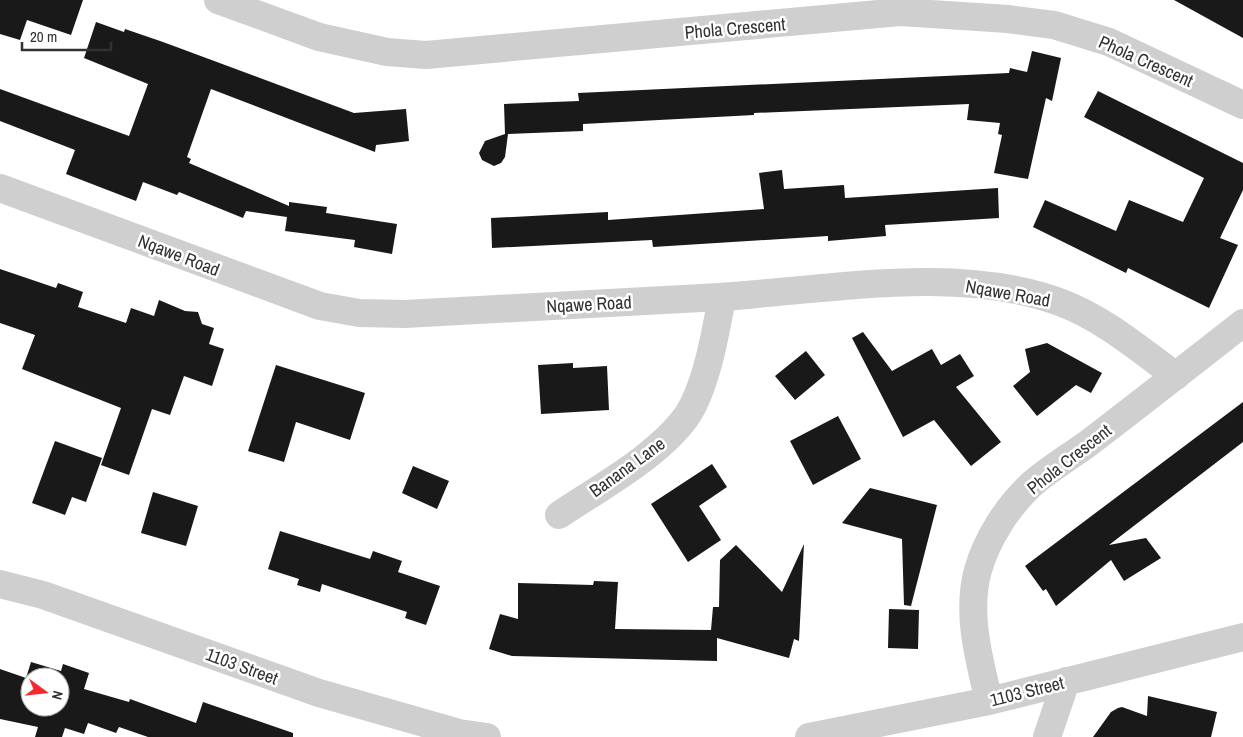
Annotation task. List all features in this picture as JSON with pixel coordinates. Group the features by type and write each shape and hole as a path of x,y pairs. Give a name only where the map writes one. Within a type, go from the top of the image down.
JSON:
{"street":[{"name":"Phola Crescent","path":"218,0 319,37 387,52 426,55 900,6 1054,25 1109,42 1243,105"},
{"name":"Nqawe Road","path":"0,188 269,289 320,306 359,313 405,314 722,297 910,282 985,285 1019,291 1061,302 1095,318 1176,376"},
{"name":"Banana Lane","path":"559,515 661,446 687,416 701,383 713,346 722,297"},
{"name":"Phola Crescent","path":"989,701 977,649 974,613 978,572 987,542 1008,512 1032,484 1243,323"},
{"name":"1103 Street","path":"0,584 43,596 318,693 460,733 487,737"},
{"name":"1103 Street","path":"808,737 989,701 1243,637"},
{"path":"1047,737 1066,682"}],"building":[{"path":"0,0 83,0 71,35 27,20 20,40 0,34"},
{"path":"1174,0 1243,0 1243,38"},
{"path":"96,22 124,32 125,29 163,42 354,113 406,109 409,141 376,145 375,152 211,89 187,157 191,159 189,163 289,206 289,202 327,207 326,213 397,224 392,254 354,247 355,240 285,231 287,217 246,211 243,218 179,192 177,195 143,182 136,201 66,174 75,150 0,121 0,89 129,136 148,84 84,58"},
{"path":"1032,51 1061,58 1052,101 1046,98 1028,179 994,173 1002,135 998,134 1000,123 967,120 969,104 754,113 754,115 583,124 583,131 508,134 505,157 501,163 494,166 482,160 479,153 485,141 505,134 504,104 579,101 578,93 1009,73 1010,68 1027,72"},
{"path":"1098,91 1243,163 1243,190 1220,238 1238,245 1209,308 1128,268 1126,273 1033,227 1045,200 1116,231 1129,200 1183,222 1204,178 1084,117"},
{"path":"782,170 784,189 844,185 845,198 998,188 999,218 885,225 886,236 828,241 828,236 653,247 652,240 492,248 491,218 608,212 608,220 764,209 759,173"},
{"path":"0,269 56,288 58,283 83,292 78,307 126,323 131,308 154,316 159,300 185,311 198,312 202,324 214,328 209,344 224,349 212,386 184,376 170,415 152,409 129,475 101,465 121,408 22,369 35,335 0,323"},
{"path":"863,332 892,371 932,349 941,365 960,354 974,376 956,387 1001,442 971,466 934,420 903,437 852,338"},
{"path":"1047,343 1102,373 1091,393 1076,385 1037,416 1013,386 1030,372 1025,349"},
{"path":"806,351 825,375 795,400 775,376"},
{"path":"573,363 573,368 607,366 609,410 541,414 538,365"},
{"path":"276,365 365,393 350,440 296,422 284,462 248,451"},
{"path":"1243,402 1243,442 1109,545 1146,538 1161,558 1124,581 1111,560 1056,606 1046,589 1043,591 1025,566"},
{"path":"838,416 861,459 813,485 790,441"},
{"path":"55,441 102,458 86,502 72,497 65,515 32,503"},
{"path":"712,464 727,487 699,506 721,540 688,562 651,504"},
{"path":"413,466 449,481 437,509 402,493"},
{"path":"870,488 937,505 911,606 904,605 902,539 842,523"},
{"path":"153,492 198,506 186,546 141,533"},
{"path":"280,531 370,559 373,551 402,561 398,572 440,586 426,625 405,618 407,612 322,584 320,592 297,585 299,579 268,569"},
{"path":"804,544 799,641 794,639 789,658 717,638 717,661 512,656 489,649 500,614 518,619 518,583 593,585 594,581 618,582 615,629 711,630 713,607 719,607 720,560 736,545 782,592"},
{"path":"889,609 919,610 918,649 888,648"},
{"path":"31,662 48,667 29,667"},
{"path":"63,664 89,673 84,689 129,702 130,699 196,723 203,702 293,733 293,737 148,737 119,727 116,733 88,723 84,734 65,728 62,737 35,737 38,727 0,719 0,669 20,676 20,717 70,717 70,667 62,667"},
{"path":"1148,696 1217,712 1211,737 1093,737 1111,712 1118,708 1122,707 1147,716"}]}
